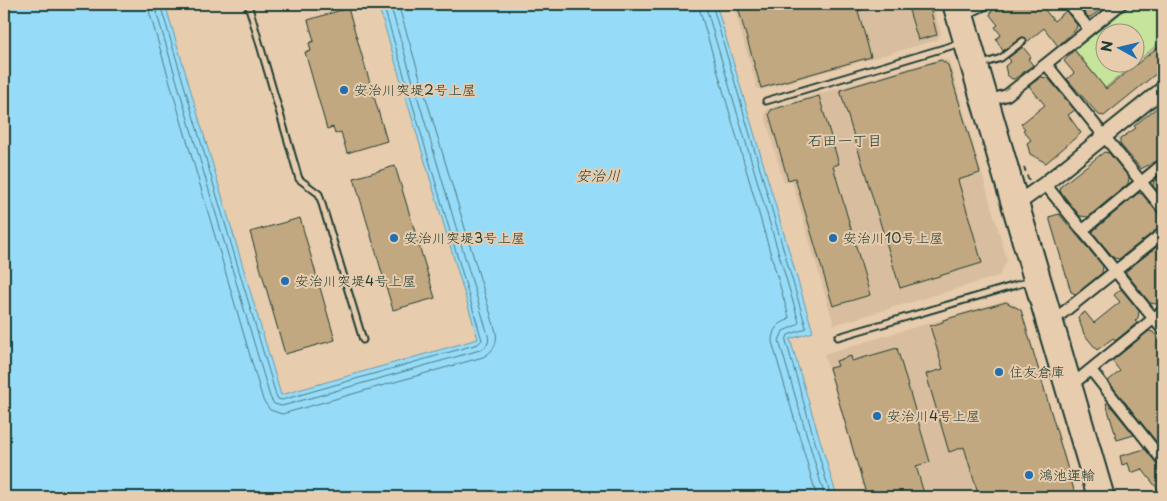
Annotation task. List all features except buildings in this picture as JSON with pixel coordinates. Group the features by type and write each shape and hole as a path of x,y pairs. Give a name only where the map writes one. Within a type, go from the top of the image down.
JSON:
{"street":[{"path":"950,4 1055,318 1107,497"},
{"path":"985,4 965,8 991,100 1015,203 1030,280 1095,497"},
{"path":"1069,4 1089,29"},
{"path":"991,100 1007,95 1121,4"},
{"path":"1046,64 1163,209"},
{"path":"1015,203 1045,184 1163,89"},
{"path":"1083,230 1163,164"},
{"path":"1045,184 1163,330"},
{"path":"1055,318 1163,233"},
{"path":"1074,383 1163,310"},
{"path":"1091,370 1163,461"}],"lane":[{"path":"248,4 299,179 320,194 363,340"},
{"path":"981,64 1001,58 1023,41"},
{"path":"766,101 962,43"},
{"path":"838,337 1030,280"}],"shaded area":[{"path":"733,4 932,4 941,33 937,40 761,90 757,88"},
{"path":"942,58 949,61 1007,260 999,276 834,325 792,181 784,183 765,116 767,109"},
{"path":"1007,300 1021,309 1077,497 866,497 824,354"}],"green space":[{"path":"1132,4 1163,4 1163,40 1144,56 1144,22 1110,22"},
{"path":"1094,35 1094,72 1124,72 1105,88 1075,50"}],"water":[{"name":"安治川","path":"4,4 165,4 281,395 478,339 378,4 716,4 813,332 790,339 837,497 4,497"}],"place":[{"name":"安治川突堤2号上屋","path":"344,90"},
{"name":"安治川突堤3号上屋","path":"394,238"},
{"name":"安治川10号上屋","path":"833,238"},
{"name":"安治川突堤4号上屋","path":"285,281"},
{"name":"住友倉庫","path":"999,372"},
{"name":"安治川4号上屋","path":"877,416"},
{"name":"鴻池運輸","path":"1029,475"}],"district":[{"name":"石田一丁目","path":"845,141"}]}
